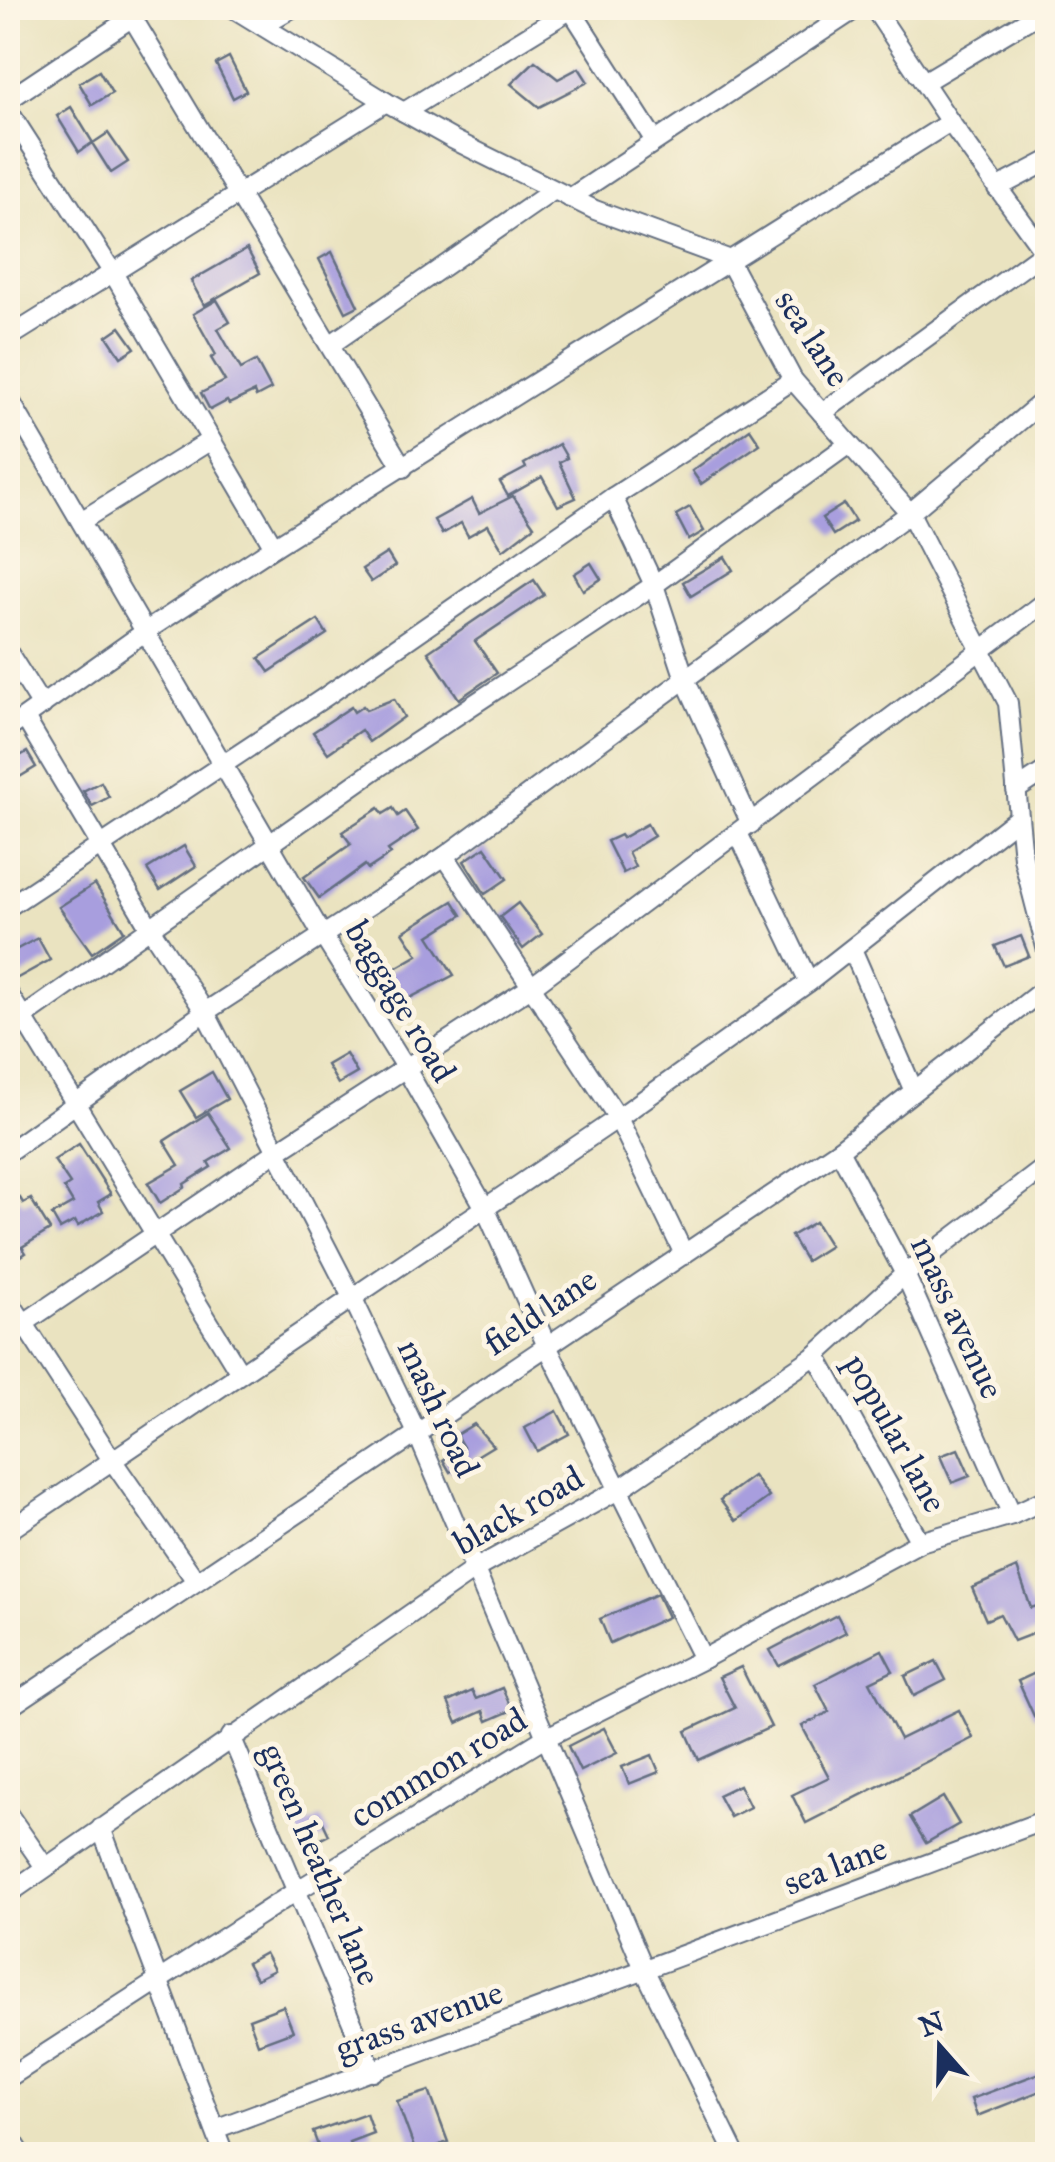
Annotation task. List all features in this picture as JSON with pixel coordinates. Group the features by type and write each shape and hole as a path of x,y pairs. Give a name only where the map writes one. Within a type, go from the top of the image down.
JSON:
{"street":[{"path":"232,8 386,102 562,194 728,259"},
{"path":"263,26 292,8"},
{"path":"404,112 572,8 655,141"},
{"path":"330,345 562,194 655,141 856,8"},
{"path":"822,413 1046,254 950,122 874,8"},
{"path":"924,82 1048,8"},
{"path":"8,100 139,12 240,195 403,468"},
{"path":"8,338 386,102"},
{"path":"8,110 113,273 274,548"},
{"path":"8,729 146,630 950,122"},
{"path":"998,188 1048,161"},
{"name":"sea lane","path":"728,259 793,380 910,513 1008,704 1022,858 1042,910 1048,955"},
{"path":"8,907 325,698 613,497 793,380"},
{"name":"baggage road","path":"8,397 485,1208 547,1346 703,1659"},
{"path":"8,1152 205,1012 445,856 910,513 1048,397"},
{"path":"81,521 211,440"},
{"path":"15,1023 382,765 654,584 849,444"},
{"path":"613,497 654,584 686,679 810,982"},
{"path":"16,1329 276,1152 531,987 1048,600"},
{"path":"8,652 42,706"},
{"name":"mash road","path":"25,718 150,928 205,1012 352,1298 417,1433 645,1971 735,2154"},
{"path":"1016,790 1048,768"},
{"path":"8,1530 618,1118 810,982 1019,817"},
{"path":"445,856 618,1118 684,1254"},
{"path":"852,949 913,1089"},
{"name":"field lane","path":"8,1708 838,1150 1048,986"},
{"path":"8,993 15,1023 76,1106 240,1373"},
{"name":"mass avenue","path":"838,1150 905,1274 1012,1514"},
{"name":"black road","path":"8,1894 475,1570 618,1490 816,1355 905,1274 1048,1164"},
{"path":"8,1298 16,1329 196,1582"},
{"name":"popular lane","path":"816,1355 920,1542"},
{"name":"common road","path":"8,2078 298,1890 545,1738 703,1659 920,1542 1012,1514 1048,1498"},
{"name":"green heather lane","path":"231,1736 373,2072"},
{"path":"8,1814 45,1867"},
{"name":"sea lane","path":"645,1971 1048,1819"},
{"path":"100,1828 224,2154"},
{"name":"grass avenue","path":"214,2129 645,1971"},
{"path":"8,2133 21,2154"}],"building":[{"path":"229,57 246,91 233,98 216,64"},
{"path":"535,61 558,79 579,68 588,82 539,107 511,84"},
{"path":"99,71 112,93 92,105 79,83"},
{"path":"71,107 93,143 108,133 128,162 111,173 92,143 79,152 57,116"},
{"path":"247,249 260,273 204,305 191,281"},
{"path":"332,252 358,306 346,312 319,259"},
{"path":"217,300 230,322 218,329 241,369 256,361 271,389 210,410 201,393 225,381 211,358 216,355 193,314"},
{"path":"120,327 135,348 121,357 107,336"},
{"path":"750,429 760,444 701,484 692,471"},
{"path":"559,444 567,458 559,462 576,498 558,506 542,477 508,496 500,482"},
{"path":"513,496 534,526 503,550 488,525 468,536 461,523 442,534 434,520 472,499 479,513"},
{"path":"844,504 855,521 833,535 822,518"},
{"path":"690,507 704,531 689,540 676,515"},
{"path":"387,553 395,566 371,582 362,569"},
{"path":"725,557 733,570 691,596 683,582"},
{"path":"591,563 601,579 583,590 574,574"},
{"path":"534,580 544,595 475,641 497,673 459,699 428,652"},
{"path":"318,620 327,634 269,672 259,658"},
{"path":"394,699 404,717 369,742 361,730 328,753 313,732 351,707 354,712 363,706 366,710"},
{"path":"27,752 36,767 8,784 8,763"},
{"path":"101,782 109,797 92,806 83,791"},
{"path":"379,808 383,814 393,808 398,816 405,811 418,830 388,850 391,854 368,869 365,865 319,898 304,877 351,844 342,832"},
{"path":"647,824 654,836 628,852 635,867 623,873 607,841 620,835 622,838"},
{"path":"184,846 196,866 160,890 147,869"},
{"path":"485,847 507,879 485,894 464,861"},
{"path":"95,884 124,931 92,953 59,907"},
{"path":"453,901 462,915 429,936 454,975 394,1006 378,978 418,955 403,932"},
{"path":"518,903 542,934 523,949 500,917"},
{"path":"1021,936 1029,956 1004,966 995,946"},
{"path":"38,938 50,960 12,981 8,954"},
{"path":"346,1054 357,1073 338,1084 327,1065"},
{"path":"212,1072 227,1099 196,1117 180,1091"},
{"path":"208,1113 231,1148 208,1162 211,1167 160,1203 148,1183 179,1165 164,1141"},
{"path":"79,1144 111,1194 98,1202 103,1211 78,1226 75,1221 60,1229 52,1215 73,1203 64,1188 70,1184 54,1160"},
{"path":"20,1198 23,1203 31,1199 50,1230 22,1247 26,1253 8,1265 8,1205"},
{"path":"815,1222 830,1246 806,1261 791,1236"},
{"path":"557,1411 569,1434 537,1451 525,1428"},
{"path":"474,1424 493,1446 450,1472 443,1460 463,1447 456,1435"},
{"path":"958,1449 970,1476 952,1483 940,1456"},
{"path":"753,1476 769,1497 736,1521 720,1500"},
{"path":"1017,1568 1031,1608 1037,1606 1048,1628 1014,1641 1000,1614 986,1620 972,1588"},
{"path":"657,1594 668,1617 610,1643 600,1619"},
{"path":"837,1615 846,1632 779,1666 770,1650"},
{"path":"882,1650 893,1671 870,1682 900,1739 959,1710 973,1738 806,1823 792,1795 829,1777 802,1726 829,1712 815,1684"},
{"path":"936,1661 946,1680 914,1696 905,1676"},
{"path":"741,1667 771,1727 699,1760 686,1731 735,1708 719,1677"},
{"path":"1048,1667 1048,1709 1034,1716 1018,1681"},
{"path":"502,1688 512,1710 487,1721 483,1711 457,1723 448,1702 472,1691 476,1699"},
{"path":"604,1728 617,1753 580,1771 568,1746"},
{"path":"652,1755 659,1772 629,1784 622,1767"},
{"path":"739,1785 750,1807 730,1817 718,1795"},
{"path":"943,1797 959,1824 926,1843 910,1817"},
{"path":"321,1818 329,1835 305,1847 297,1830"},
{"path":"265,1953 274,1970 256,1979 247,1963"},
{"path":"283,2006 293,2031 258,2044 249,2019"},
{"path":"1048,2070 1048,2088 977,2116 971,2099"},
{"path":"429,2091 448,2142 416,2153 397,2101"},
{"path":"366,2113 373,2133 349,2142 353,2154 321,2154 313,2132"}]}
